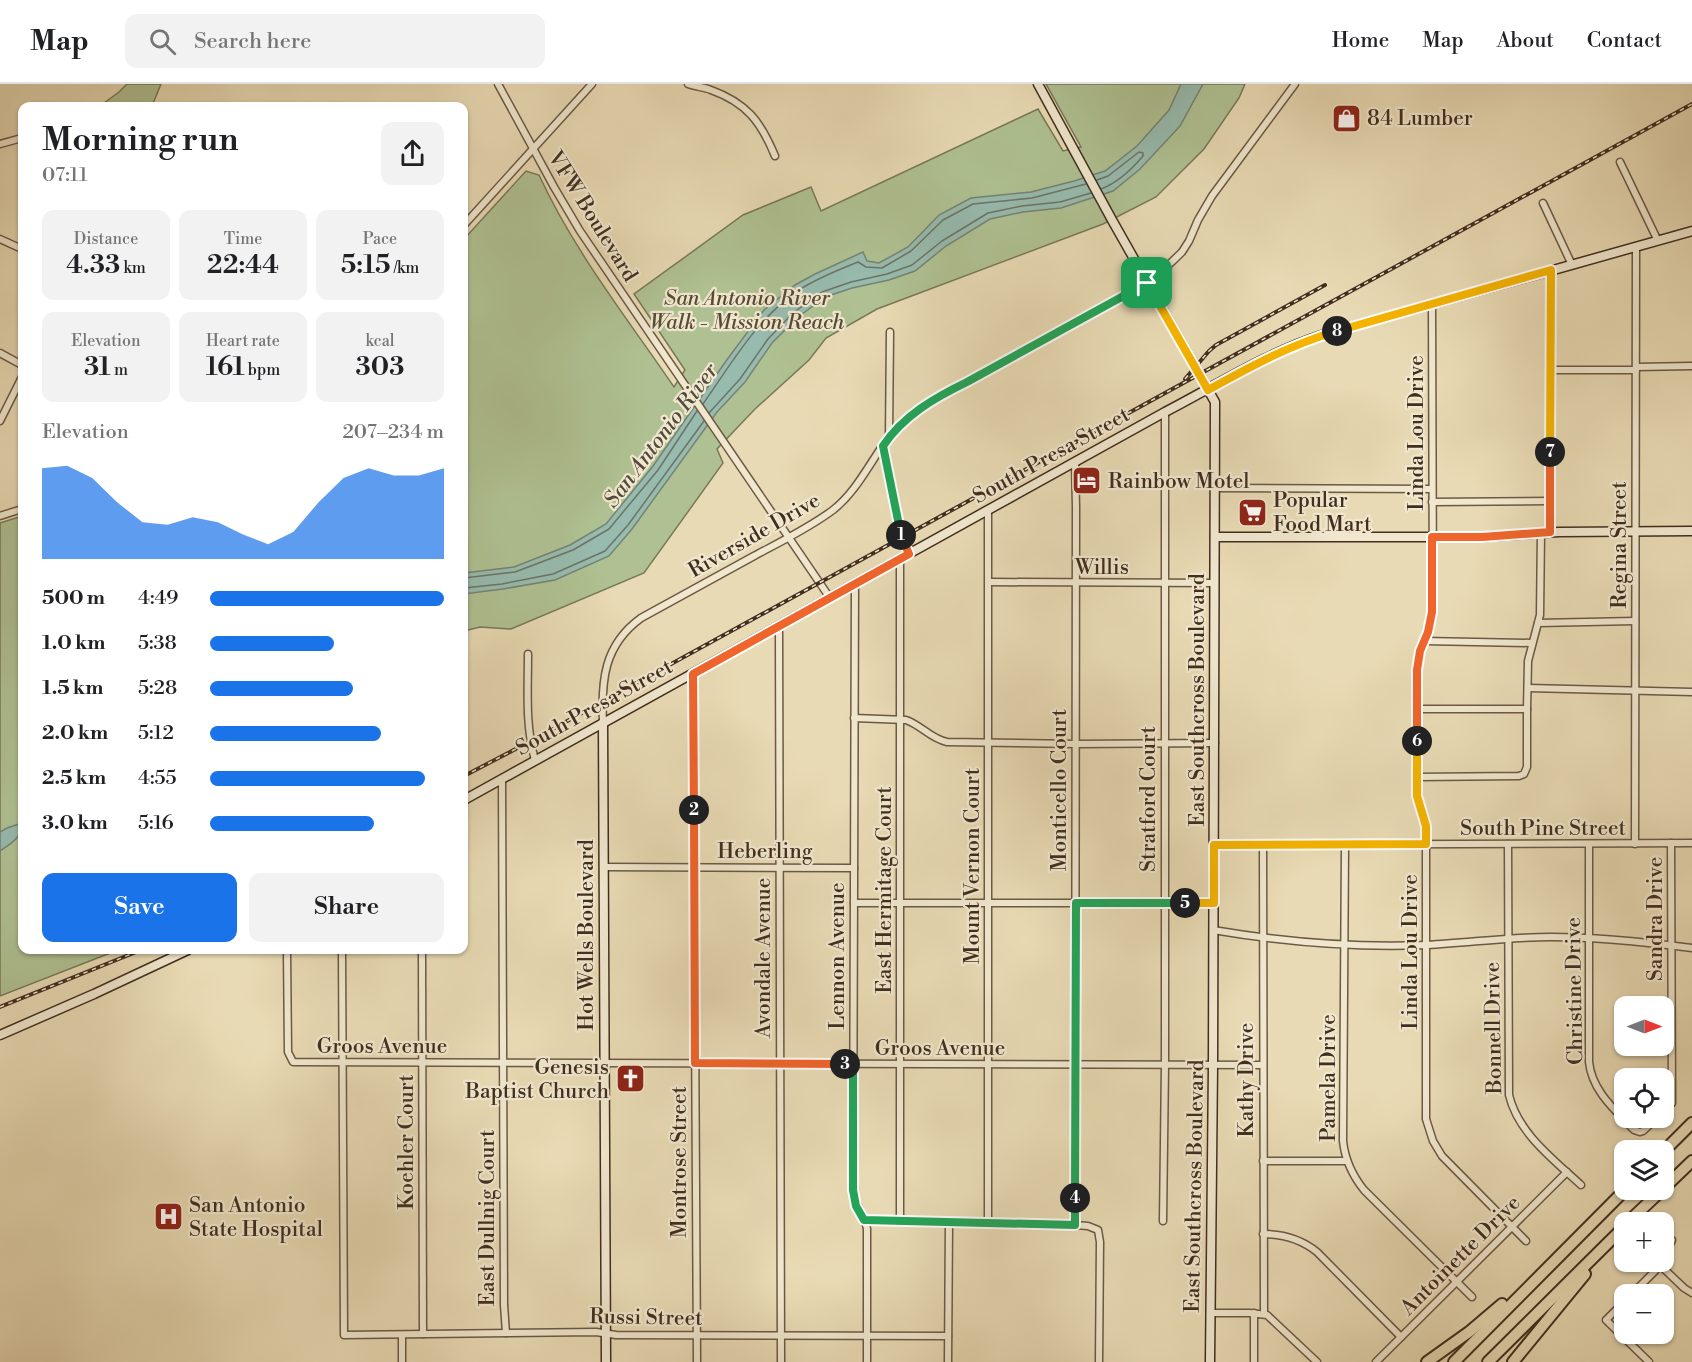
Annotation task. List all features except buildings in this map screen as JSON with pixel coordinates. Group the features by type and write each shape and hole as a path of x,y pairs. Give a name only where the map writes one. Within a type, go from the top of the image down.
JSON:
{"highway":[{"path":"1674,1141 1692,1123"},
{"path":"1674,1178 1692,1161"},
{"path":"1454,1362 1615,1200"},
{"path":"1639,1212 1652,1200"},
{"path":"1427,1362 1495,1311 1554,1253 1589,1226"},
{"path":"1488,1362 1614,1237"},
{"path":"1513,1362 1581,1280 1598,1253"}],"main road":[{"name":"East Southcross Boulevard","path":"1038,84 1215,402 1216,409 1210,1362"},
{"name":"South Presa Street","path":"468,798 1264,359 1307,340 1692,231"},
{"path":"1215,537 1482,537 1550,532 1692,531"},
{"name":"Hot Wells Boulevard","path":"603,723 606,1362"},
{"path":"0,1035 179,954"}],"street":[{"name":"VFW Boulevard","path":"498,84 570,216 830,598"},
{"path":"468,221 592,84"},
{"path":"688,84 721,94 739,103 763,129 775,156"},
{"name":"Riverside Drive","path":"603,723 603,691 607,663 614,646 626,629 641,618 819,519 840,503 856,486 889,437 904,421 938,396 1154,279 1182,252 1212,196 1295,84"},
{"path":"0,144 18,139"},
{"path":"1620,162 1658,241"},
{"path":"1543,203 1572,265"},
{"path":"0,239 18,247"},
{"name":"Regina Street","path":"1635,844 1636,246"},
{"path":"1550,532 1551,270"},
{"name":"Linda Lou Drive","path":"1432,304 1432,612 1420,651 1417,670 1417,796 1426,826 1426,1112 1430,1134 1448,1163 1526,1241"},
{"path":"889,437 890,333"},
{"path":"0,353 18,363"},
{"path":"1550,370 1692,366"},
{"path":"0,421 18,385"},
{"name":"Stratford Court","path":"1163,1221 1165,412"},
{"path":"883,446 905,557"},
{"name":"Monticello Court","path":"1075,462 1075,1225"},
{"path":"1215,489 1432,489"},
{"path":"1432,502 1550,501"},
{"path":"0,516 18,510"},
{"name":"Mount Vernon Court","path":"988,510 988,1223"},
{"path":"1417,777 1519,777 1524,774 1527,767 1528,661 1540,607 1540,533"},
{"name":"East Hermitage Court","path":"900,1220 901,720 905,557"},
{"name":"Willis","path":"989,582 1215,583"},
{"name":"Lennon Avenue","path":"855,584 853,1190 856,1206 867,1229 867,1362"},
{"path":"1538,623 1635,621"},
{"name":"Avondale Avenue","path":"779,626 781,1362"},
{"path":"1424,641 1532,643"},
{"path":"528,654 527,725 529,742 535,760"},
{"name":"Montrose Street","path":"693,674 697,1362"},
{"path":"1528,688 1692,692"},
{"path":"1417,709 1527,709"},
{"path":"854,718 911,722 940,741 988,744 1215,743"},
{"name":"East Dullnig Court","path":"502,779 506,1333"},
{"name":"Sandra Drive","path":"1671,843 1672,1068"},
{"name":"South Pine Street","path":"1214,845 1692,843"},
{"name":"Bonnell Drive","path":"1508,844 1508,1074 1511,1103 1522,1125 1581,1185"},
{"name":"Christine Drive","path":"1589,844 1589,1062 1592,1076 1604,1098 1614,1109"},
{"name":"Kathy Drive","path":"1263,845 1264,1314"},
{"name":"Pamela Drive","path":"1345,845 1343,1141 1347,1161 1354,1177 1364,1190 1472,1297"},
{"name":"Heberling","path":"604,867 854,868"},
{"path":"854,903 1214,903"},
{"path":"1213,930 1263,939 1344,945 1427,945 1549,937 1589,938 1692,948"},
{"name":"Groos Avenue","path":"287,954 288,1053 293,1062 1263,1065"},
{"path":"341,1062 342,954"},
{"name":"Koehler Court","path":"422,954 423,1334"},
{"name":"Russi Street","path":"341,1062 344,1335 596,1332 616,1335 948,1336"},
{"name":"Christine Drive","path":"1632,1128 1640,1132 1645,1128"},
{"path":"1263,1161 1347,1161"},
{"name":"Antoinette Drive","path":"1376,1362 1567,1172"},
{"path":"864,1220 1075,1225 1098,1230 1100,1235 1099,1362"},
{"path":"948,1362 949,1222"},
{"path":"1263,1234 1281,1235 1308,1244 1401,1337"},
{"path":"1641,1284 1653,1272"},
{"path":"1669,1272 1692,1293"},
{"path":"1614,1312 1606,1320 1614,1328"},
{"path":"1211,1313 1264,1314 1270,1317 1317,1362"},
{"path":"1254,1313 1254,1362"},
{"path":"402,1335 402,1362"},
{"path":"1631,1344 1649,1362"}],"green space":[{"path":"127,84 161,84 154,102 105,102"},
{"name":"San Antonio River Walk - Mission Reach","path":"1046,84 1245,84 1239,98 1204,149 1156,197 1103,224 877,309 826,338 809,360 755,409 717,449 723,463 644,573 511,629 480,627 468,630 468,235 526,171 539,175 585,257 674,387 685,370 634,294 743,215 811,187 821,211 1038,109 1063,151 1081,147"},
{"path":"18,517 18,954 108,954 0,996 0,523"}],"water":[{"name":"San Antonio River","path":"1181,84 1203,84 1180,126 1140,169 1113,191 1061,208 1023,212 990,219 946,246 915,271 825,297 797,318 772,343 745,382 717,412 632,529 609,556 555,580 468,593 468,573 514,567 570,545 606,524 653,466 764,310 795,285 863,252 867,261 879,263 908,247 939,215 971,198 1031,192 1105,171 1137,146 1169,110"},
{"path":"18,824 18,836 0,851 0,832"}],"railway":[{"path":"468,774 1692,104"},
{"path":"1185,379 1216,345 1325,285"},
{"path":"0,1007 131,954"}],"place":[{"name":"84 Lumber","path":"1346,118"},
{"name":"Rainbow Motel","path":"1087,481"},
{"name":"Popular Food Mart","path":"1252,512"},
{"name":"Genesis Baptist Church","path":"630,1079"},
{"name":"San Antonio State Hospital","path":"168,1217"}],"route":[{"path":"1551,270 1550,532 1482,537 1432,537 1431,621 1420,651 1417,670 1417,796 1426,826 1426,844 1214,845 1214,903 1076,903 1075,1225 864,1220 856,1206 853,1190 853,1064 695,1063 693,674 909,554 899,529 883,446 904,421 938,396 1147,283 1208,390 1264,359 1307,340 1551,270"}]}
